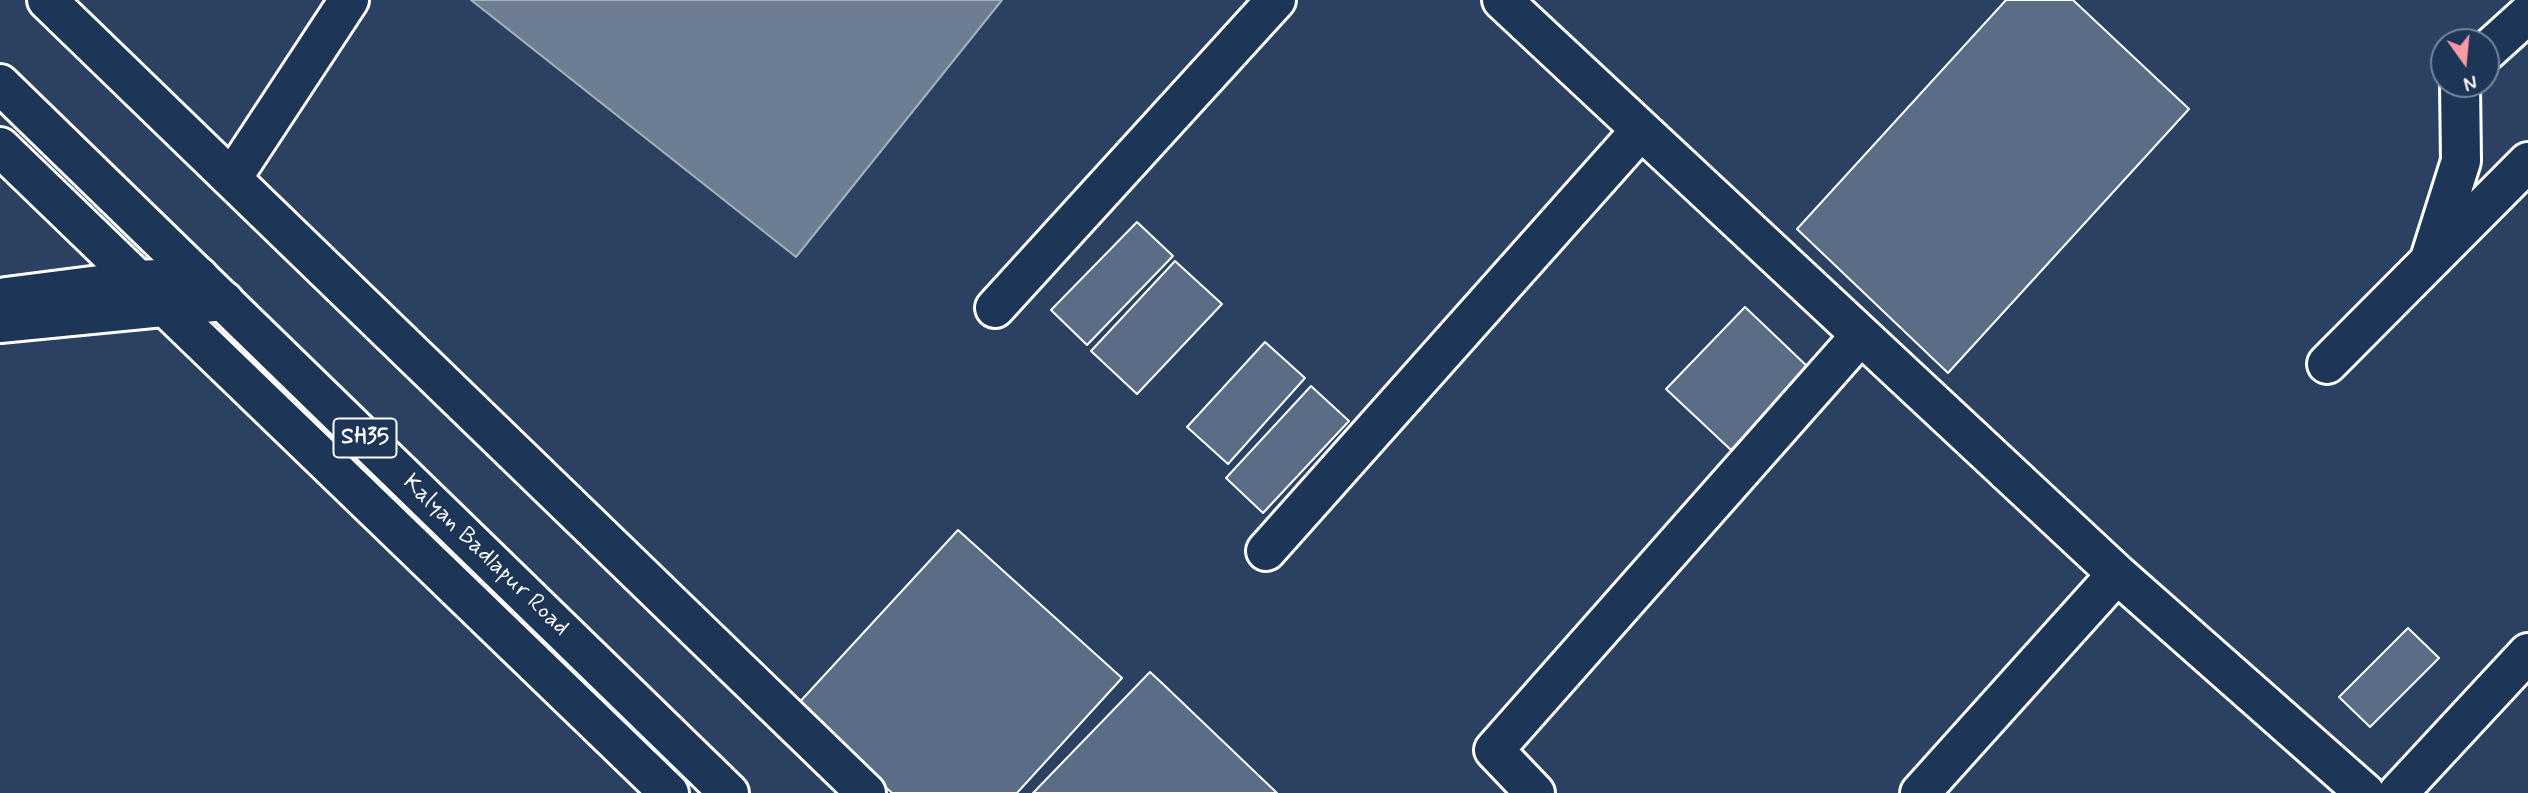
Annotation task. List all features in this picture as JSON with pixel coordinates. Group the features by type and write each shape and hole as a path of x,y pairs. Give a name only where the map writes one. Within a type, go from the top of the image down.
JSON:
{"street":[{"path":"47,0 866,793"},
{"path":"232,178 349,0"},
{"path":"995,308 1276,0"},
{"path":"1505,1 2118,574 2365,793"},
{"path":"2500,39 2528,14"},
{"name":"Kalyan Badlapur Road","path":"0,84 729,793"},
{"path":"2428,264 2461,161 2460,98"},
{"path":"1266,551 1641,130"},
{"name":"Kalyan Badlapur Road","path":"0,147 669,793"},
{"path":"2328,364 2528,162"},
{"path":"0,298 138,281 212,289"},
{"path":"0,323 166,308 212,289"},
{"path":"1535,793 1494,750 1861,335"},
{"path":"1920,793 2118,574"},
{"path":"2398,793 2528,653"}],"water":[{"path":"471,0 1002,0 796,257"}],"building":[{"path":"2006,0 2073,0 2189,109 1948,373 1797,229"},
{"path":"1137,222 1173,256 1087,345 1051,310"},
{"path":"1175,261 1222,304 1137,394 1091,351"},
{"path":"1745,307 1809,368 1731,450 1666,389"},
{"path":"1265,342 1305,378 1228,464 1187,427"},
{"path":"1311,386 1349,421 1263,513 1226,478"},
{"path":"958,530 1122,678 1017,793 892,793 796,706"},
{"path":"2408,628 2439,658 2370,727 2339,697"},
{"path":"1150,672 1164,685 1277,793 1033,793"}]}
